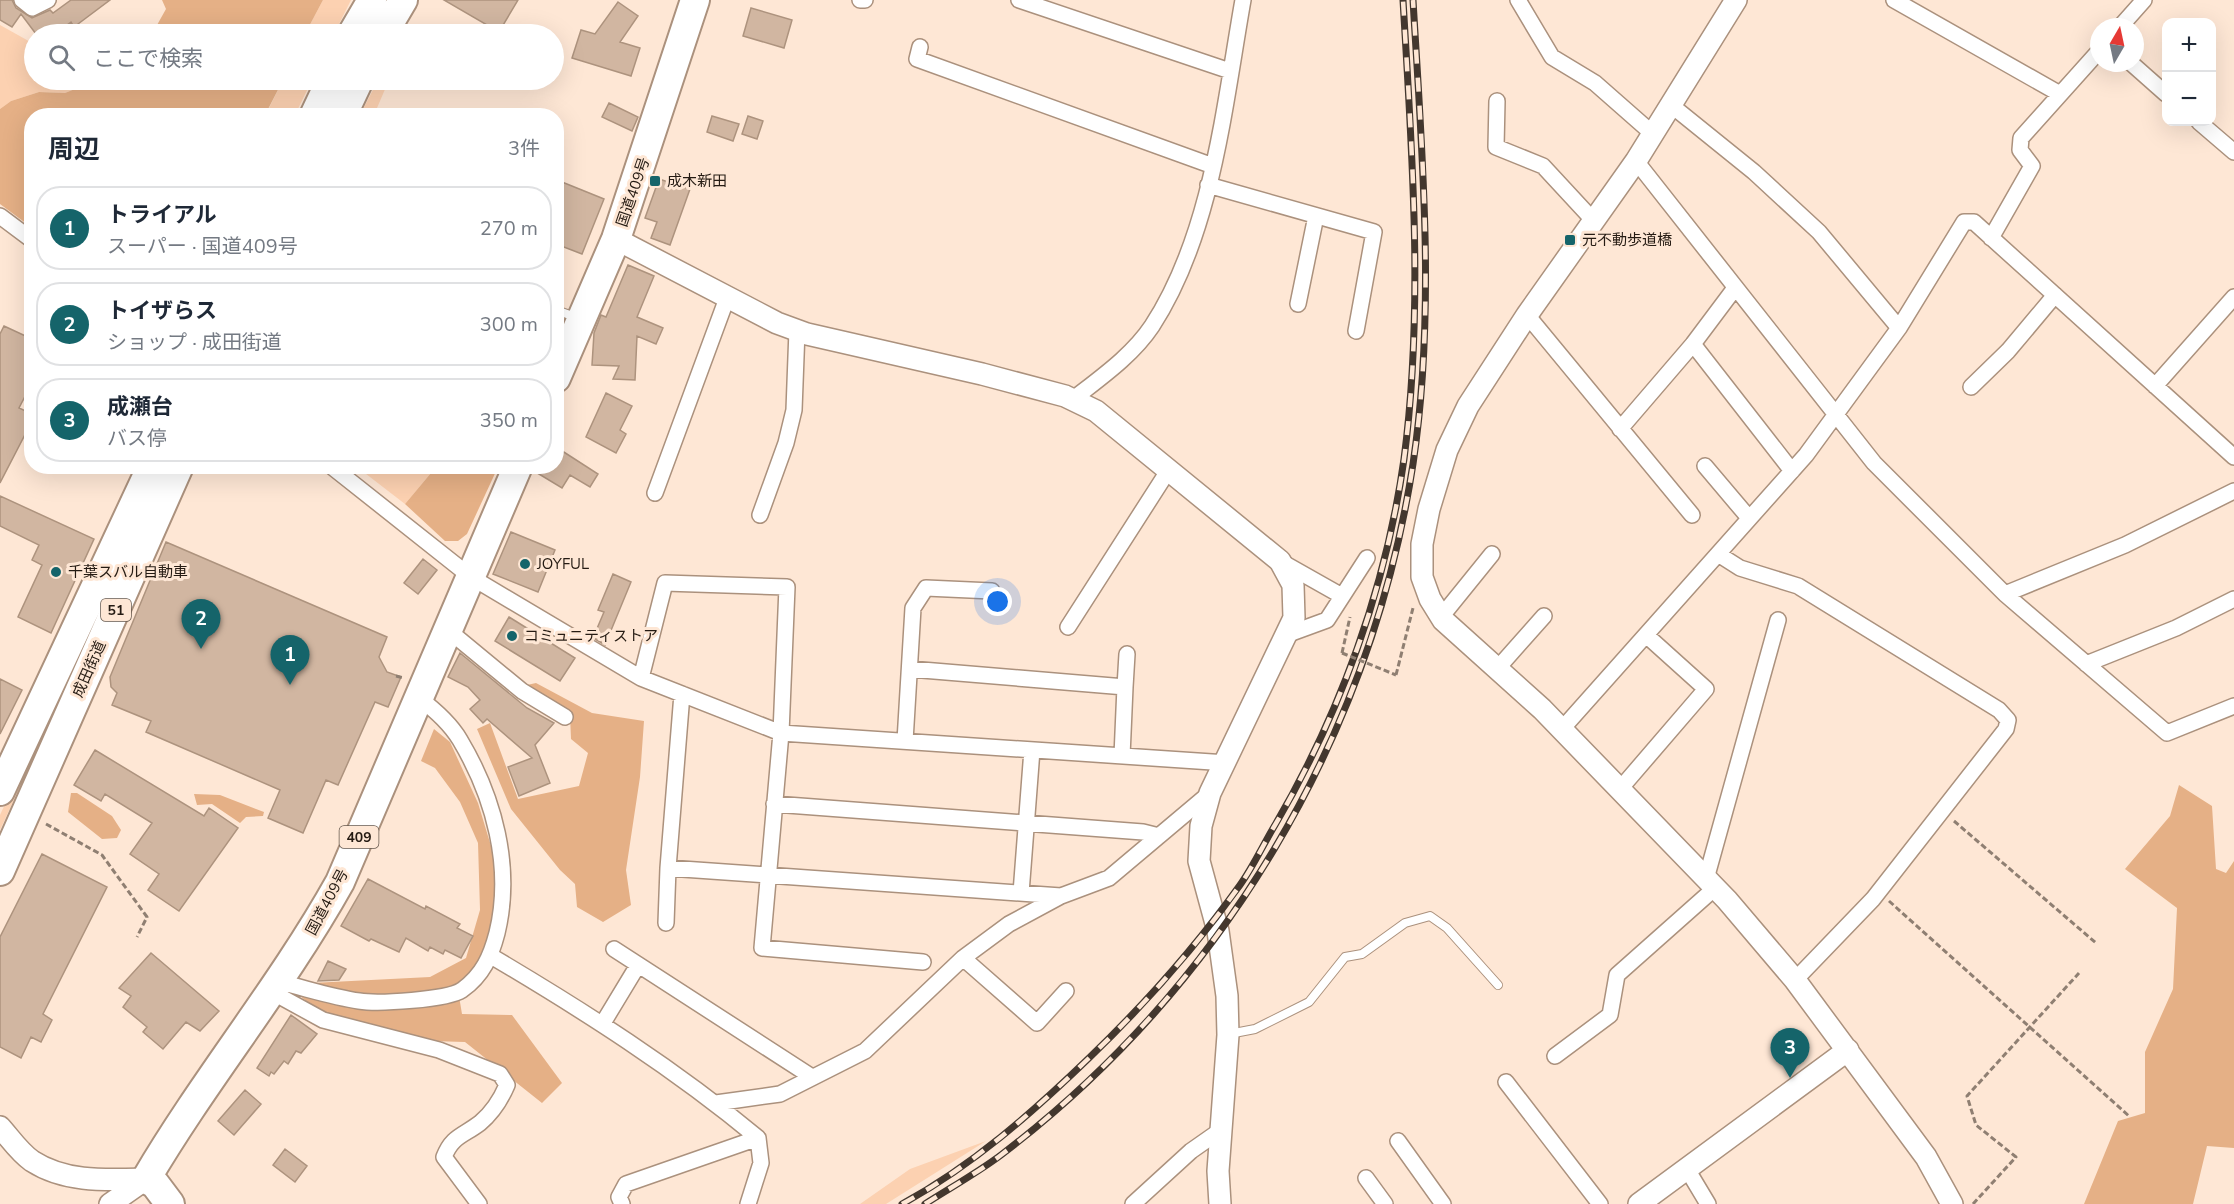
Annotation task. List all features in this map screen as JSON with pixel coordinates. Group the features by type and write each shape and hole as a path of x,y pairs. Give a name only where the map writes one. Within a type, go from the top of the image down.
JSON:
{"highway":[{"path":"358,24 372,0"},
{"path":"389,24 403,0"},
{"name":"国道409号","path":"564,339 569,315 616,239 695,0"},
{"path":"318,108 326,90"},
{"path":"346,108 354,90"},
{"name":"成田街道","path":"0,790 148,474"},
{"name":"成田街道","path":"0,871 175,474"},
{"name":"国道409号","path":"146,1179 170,1138 308,938 340,882 515,474"},
{"path":"146,1179 155,1184 170,1204"}],"street":[{"path":"22,0 32,8 48,0"},
{"path":"860,0 865,0"},
{"path":"1019,0 1230,71"},
{"path":"1072,400 1124,358 1151,327 1183,268 1213,166 1243,0"},
{"path":"1518,0 1552,57 1594,83 1653,134"},
{"path":"1736,0 1636,161 1527,315 1468,406 1448,450 1429,509 1422,544 1422,577 1441,617 1562,729 1711,883 1795,980 1926,1157 1952,1204"},
{"path":"1894,0 2060,94"},
{"path":"2128,18 2144,0"},
{"path":"920,48 917,60 1213,166"},
{"path":"1991,238 2032,166 2020,150 2021,138 2090,61"},
{"path":"2141,72 2162,90"},
{"path":"1497,101 1496,147 1543,166 1593,220"},
{"path":"1671,105 1754,172 1818,232 1899,328"},
{"path":"2204,126 2234,152"},
{"path":"1636,161 1874,463 2005,594 2167,733 2234,706"},
{"path":"1208,185 1374,232 1356,331"},
{"path":"0,216 24,234"},
{"path":"1299,304 1316,216"},
{"path":"1562,729 1792,471 1837,416 1899,328 1964,222 1974,222 2234,457"},
{"path":"616,239 727,298 797,330 982,374 1072,400 1096,411 1280,561 1347,602"},
{"path":"1620,429 1693,344 1735,288"},
{"path":"1971,387 2008,351 2055,295"},
{"path":"2155,386 2234,297"},
{"path":"655,493 727,298"},
{"path":"1527,315 1692,515"},
{"path":"760,515 786,443 794,410 797,330"},
{"path":"1693,344 1792,471"},
{"path":"1705,466 1749,518"},
{"path":"1068,627 1168,471"},
{"path":"341,474 471,577 641,678 781,733 1227,763"},
{"path":"2005,594 2125,545 2234,491"},
{"path":"1441,617 1492,554"},
{"path":"1718,554 1740,568 1798,586 2004,715 2008,720 2006,729 1944,812 1879,892 1795,980"},
{"path":"1286,635 1327,620 1347,602 1367,558"},
{"path":"1220,1204 1218,1171 1228,1035 1227,996 1218,931 1199,861 1201,826 1210,793 1227,763 1294,618 1293,585 1280,561"},
{"path":"641,678 665,584 787,587 781,733 762,948 922,962"},
{"path":"905,741 914,608 926,588 992,591"},
{"path":"2086,664 2176,628 2234,599"},
{"path":"1497,669 1544,616"},
{"path":"1555,1056 1610,1015 1617,975 1711,883 1779,620"},
{"path":"448,630 522,691 565,717"},
{"path":"1620,789 1706,689 1646,635"},
{"path":"1122,756 1127,654"},
{"path":"910,669 1125,687"},
{"path":"666,923 668,868 682,694"},
{"path":"275,987 361,1002 429,999 461,991 483,969 490,956 503,907 502,857 489,802 460,740 438,712 419,698"},
{"path":"1021,893 1032,750"},
{"path":"716,1103 780,1094 865,1051 963,957 1009,924 1061,896 1109,878 1210,793"},
{"path":"774,804 1143,832 1159,836"},
{"path":"668,868 1061,896"},
{"path":"614,949 812,1077"},
{"path":"490,956 603,1023 716,1103 758,1138 761,1163 748,1204"},
{"path":"963,957 1037,1023 1066,991"},
{"path":"603,1023 638,965"},
{"path":"275,987 323,1020 440,1050 500,1074 507,1085 501,1098 481,1122 450,1142 444,1157 479,1204"},
{"path":"1640,1204 1848,1050"},
{"path":"1506,1082 1600,1204"},
{"path":"0,1126 32,1161 51,1170 96,1180 146,1179"},
{"path":"1133,1204 1191,1150 1221,1130"},
{"path":"622,1204 619,1197 626,1184 758,1138"},
{"path":"1398,1141 1443,1204"},
{"path":"1687,1169 1708,1204"},
{"path":"1366,1178 1385,1204"},
{"path":"110,1204 146,1179"}],"lane":[{"path":"1228,1035 1255,1029 1309,1002 1345,957 1362,954 1406,923 1430,916 1447,928 1498,985"}],"path":[{"path":"1347,602 1342,653 1396,675 1412,617"},
{"path":"1944,812 2096,943"},
{"path":"40,821 102,855 147,917 137,937"},
{"path":"1879,892 2130,1117"},
{"path":"1972,1204 2016,1157 1976,1125 1967,1096 2079,973"}],"shaded area":[{"path":"162,0 323,0 310,24 158,24 166,9"},
{"path":"323,0 351,0 339,24 310,24"},
{"path":"0,25 24,38 24,90 72,90 65,93 39,92 11,101 0,109"},
{"path":"72,90 278,90 269,108 24,108 24,222 0,204 0,109 11,101 39,92 65,93"},
{"path":"278,90 307,90 298,108 269,108"},
{"path":"373,90 385,90 377,108 364,108"},
{"path":"366,474 430,474 405,504"},
{"path":"430,474 495,474 467,534 458,541 445,541 405,504"},
{"path":"86,629 91,632 0,830 0,815"},
{"path":"536,683 592,713 644,721 640,777 626,870 631,905 603,922 577,907 575,884 560,870 511,809 477,729 490,723 518,799 579,786 588,753 571,739 570,715 527,685"},
{"path":"434,729 450,742 478,803 494,856 498,888 496,914 481,965 457,984 462,1014 512,1015 562,1083 542,1103 465,1042 431,1041 324,1015 300,996 312,983 430,977 466,958 480,910 478,843 460,802 435,768 421,761"},
{"path":"2179,785 2212,806 2216,869 2226,873 2234,861 2234,1148 2207,1146 2193,1204 2084,1204 2118,1121 2145,1113 2145,1052 2173,989 2177,908 2125,869 2170,816"},
{"path":"71,793 77,793 112,816 121,830 117,838 102,839 68,812"},
{"path":"194,794 220,795 264,812 263,816 246,817 240,823 212,804 197,805"},
{"path":"986,1141 886,1204 860,1204 910,1169"}],"building":[{"path":"0,0 12,0 16,8 32,18 50,10 53,13 71,0 110,0 78,24 71,22 68,24 28,24 21,14 12,27 0,20"},
{"path":"444,0 518,0 504,24 485,24"},
{"path":"618,2 638,16 620,42 640,48 631,76 572,58 581,30 595,34"},
{"path":"751,8 792,20 784,48 743,36"},
{"path":"609,103 638,117 632,131 602,117"},
{"path":"712,116 739,124 733,141 707,132"},
{"path":"748,116 763,121 757,139 742,134"},
{"path":"659,179 690,189 670,245 651,238 657,222 645,218"},
{"path":"564,183 604,199 582,254 564,247"},
{"path":"628,265 654,276 637,317 663,328 656,344 637,336 635,380 613,379 619,366 592,365 594,333 601,315 606,317"},
{"path":"4,326 24,335 24,398 19,408 24,410 24,436 0,483 0,334"},
{"path":"606,393 632,406 620,430 626,434 616,453 586,437"},
{"path":"564,452 598,474 590,487 570,475 562,488 539,474 564,474"},
{"path":"0,496 94,539 51,633 18,617 42,565 32,560 39,545 0,526"},
{"path":"511,532 555,550 538,592 493,574"},
{"path":"166,542 387,637 379,657 387,672 401,677 388,707 375,702 338,785 326,780 303,833 268,818 280,790 146,732 151,721 112,705 117,693 111,687 110,677"},
{"path":"423,559 437,570 418,594 404,583"},
{"path":"613,574 631,582 605,645 593,638 604,612 598,610"},
{"path":"509,617 575,658 560,681 495,641"},
{"path":"460,653 527,708 554,723 535,745 550,783 519,796 508,767 532,758 487,719 483,723 470,709 480,700 468,687 448,677"},
{"path":"0,679 22,690 0,734"},
{"path":"95,750 204,816 209,808 238,828 179,911 148,890 159,874 130,854 152,823 105,794 101,801 74,785"},
{"path":"42,854 107,887 43,1014 52,1020 41,1042 31,1037 21,1058 0,1047 0,937"},
{"path":"368,879 425,909 426,906 460,924 457,928 473,936 461,958 445,950 443,954 430,947 428,951 406,938 399,952 371,939 369,941 341,926"},
{"path":"151,953 219,1011 200,1031 186,1022 163,1049 143,1032 147,1027 123,1007 131,996 119,988"},
{"path":"328,961 346,969 339,980 318,981"},
{"path":"291,1015 317,1034 301,1053 296,1051 288,1064 284,1061 274,1074 271,1072 269,1076 257,1068"},
{"path":"245,1090 261,1104 234,1135 218,1121"},
{"path":"285,1149 307,1166 295,1182 273,1165"}],"railway":[{"path":"902,1204 977,1156 1023,1118 1109,1038 1168,975 1205,931 1249,871 1298,783 1340,694 1357,649 1385,555 1404,459 1410,402 1415,287 1413,172 1403,0"},
{"path":"925,1204 1001,1155 1080,1088 1153,1015 1217,935 1274,849 1322,759 1362,664 1392,565 1413,464 1420,406 1424,348 1425,232 1413,0"}],"place":[{"name":"成木新田","path":"655,181"},
{"name":"元不動歩道橋","path":"1570,240"},
{"name":"JOYFUL","path":"525,564"},
{"name":"千葉スバル自動車","path":"56,572"},
{"name":"コミュニティストア","path":"512,636"},
{"name":"トイザらス","path":"201,649"},
{"name":"トライアル","path":"290,685"},
{"name":"成瀬台","path":"1790,1078"}]}
